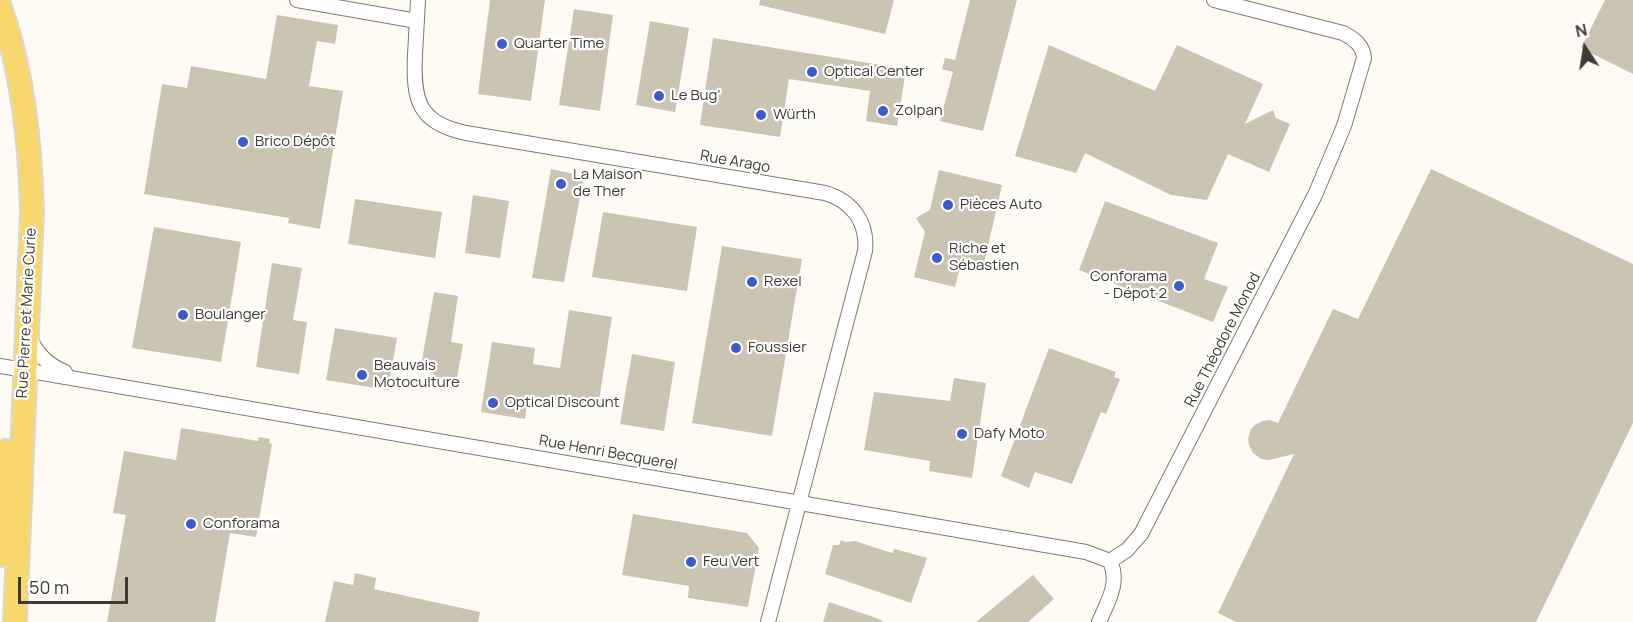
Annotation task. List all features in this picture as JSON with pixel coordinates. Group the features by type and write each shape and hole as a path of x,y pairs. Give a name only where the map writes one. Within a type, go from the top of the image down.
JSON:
{"main road":[{"name":"Rue Pierre et Marie Curie","path":"0,7 19,75 28,145 32,211 27,329 12,368 15,622"},
{"name":"Rue Pierre et Marie Curie","path":"0,46 13,109 18,170 12,368 0,555"}],"street":[{"path":"297,0 417,21"},
{"name":"Rue Arago","path":"418,0 414,80 416,96 427,114 444,126 466,133 825,194 842,200 854,210 864,230 866,251 768,622"},
{"name":"Rue Théodore Monod","path":"1110,561 1127,550 1141,534 1306,213 1340,135 1364,58 1357,42 1343,33 1214,0"},
{"name":"Rue Henri Becquerel","path":"27,329 36,350 51,365 99,383"},
{"name":"Rue Henri Becquerel","path":"12,368 1086,552 1110,561"},
{"path":"1099,622 1114,587 1114,570 1110,561"}],"building":[{"path":"490,0 545,0 531,101 478,94"},
{"path":"760,0 894,0 885,34 759,5"},
{"path":"970,0 1017,0 983,131 940,121 953,72 942,69 945,58 955,60"},
{"path":"1605,0 1633,0 1633,74 1581,48"},
{"path":"574,9 613,15 600,111 559,105"},
{"name":"Brico Dépôt","path":"277,15 338,25 335,44 317,41 309,86 343,91 320,229 288,223 289,218 144,194 162,84 187,88 191,66 266,79"},
{"path":"650,21 689,28 675,112 636,105"},
{"path":"713,38 906,69 897,126 866,121 870,91 789,79 780,137 700,125"},
{"path":"1049,45 1155,91 1177,45 1263,84 1245,124 1273,110 1276,118 1290,124 1269,172 1228,154 1207,200 1171,195 1085,153 1076,173 1015,156"},
{"path":"551,169 584,176 564,282 532,278"},
{"path":"1431,169 1633,264 1633,423 1536,622 1236,622 1218,613 1294,454 1269,460 1261,459 1253,453 1249,445 1251,429 1263,421 1270,420 1278,423 1333,309 1358,319"},
{"path":"939,170 1002,185 982,272 960,267 955,287 914,277 925,232 916,218 930,210"},
{"path":"473,195 509,201 500,258 465,253"},
{"path":"355,199 442,212 435,258 348,244"},
{"path":"1105,201 1218,243 1204,279 1228,287 1213,322 1079,270"},
{"path":"603,212 697,227 687,291 592,277"},
{"name":"Boulanger","path":"154,227 241,242 221,362 132,348"},
{"path":"722,246 802,259 772,436 692,423"},
{"path":"272,263 302,268 293,320 307,322 299,374 256,367"},
{"path":"434,292 458,296 451,342 463,344 456,384 431,381 434,368 421,366"},
{"path":"569,310 612,317 598,407 528,396 525,419 481,412 492,342 535,348 533,364 560,368"},
{"path":"335,328 397,338 388,390 326,380"},
{"path":"1049,348 1116,372 1114,377 1120,379 1106,414 1101,412 1072,484 1035,472 1029,488 1001,476"},
{"path":"632,354 675,362 664,431 620,424"},
{"path":"954,378 986,383 972,478 929,471 930,461 864,450 874,392 950,401"},
{"name":"Conforama","path":"181,428 258,441 259,437 270,439 269,443 272,444 256,537 230,533 215,622 107,622 126,515 113,513 124,451 176,460"},
{"name":"Feu Vert","path":"633,514 747,533 759,548 748,607 688,598 689,586 622,575"},
{"path":"841,540 855,541 892,553 895,549 927,558 911,603 825,574 833,545 839,545"},
{"path":"355,573 376,578 374,589 480,612 478,622 325,622 334,581 353,585"},
{"path":"1033,575 1054,599 1028,622 976,622"},
{"path":"829,602 882,620 882,622 823,622"}],"place":[{"name":"Quarter Time","path":"502,44"},
{"name":"Optical Center","path":"812,72"},
{"name":"Le Bug'","path":"659,96"},
{"name":"Zolpan","path":"883,111"},
{"name":"Würth","path":"761,115"},
{"name":"Brico Dépôt","path":"243,142"},
{"name":"La Maison de Ther","path":"561,184"},
{"name":"Pièces Auto","path":"948,205"},
{"name":"Riche et Sébastien","path":"937,258"},
{"name":"Rexel","path":"752,282"},
{"name":"Conforama - Dépot 2","path":"1179,286"},
{"name":"Boulanger","path":"183,315"},
{"name":"Foussier","path":"736,348"},
{"name":"Beauvais Motoculture","path":"362,375"},
{"name":"Optical Discount","path":"493,403"},
{"name":"Dafy Moto","path":"962,434"},
{"name":"Conforama","path":"191,524"},
{"name":"Feu Vert","path":"691,562"}]}
